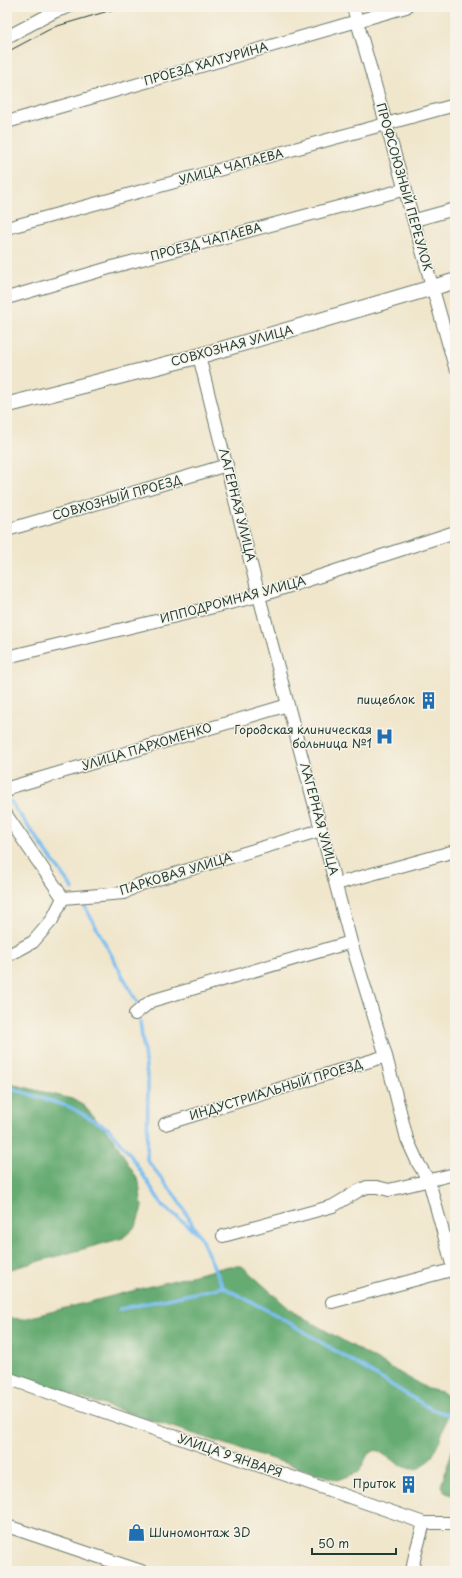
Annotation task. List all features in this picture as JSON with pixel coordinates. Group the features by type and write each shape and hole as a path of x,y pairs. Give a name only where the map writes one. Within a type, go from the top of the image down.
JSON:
{"street":[{"path":"7,37 56,11 68,7"},
{"name":"ПРОФСОЮЗНЫЙ ПЕРЕУЛОК","path":"353,7 434,287 455,367"},
{"name":"ПРОЕЗД ХАЛТУРИНА","path":"7,122 406,7"},
{"name":"УЛИЦА ЧАПАЕВА","path":"7,228 455,105"},
{"name":"ПРОЕЗД ЧАПАЕВА","path":"7,298 116,266 406,189"},
{"path":"415,220 455,209"},
{"name":"СОВХОЗНАЯ УЛИЦА","path":"7,405 199,356 455,281"},
{"name":"ЛАГЕРНАЯ УЛИЦА","path":"199,356 259,596 351,942 386,1056 407,1139 418,1163 429,1181 454,1271"},
{"name":"СОВХОЗНЫЙ ПРОЕЗД","path":"7,530 227,465"},
{"name":"ИППОДРОМНАЯ УЛИЦА","path":"7,657 259,596 455,532"},
{"name":"УЛИЦА ПАРХОМЕНКО","path":"7,791 8,788 288,705"},
{"path":"7,816 63,898 52,920 33,942 7,956"},
{"name":"ПАРКОВАЯ УЛИЦА","path":"63,898 124,893 138,885 321,830"},
{"path":"336,884 455,851"},
{"path":"135,1014 151,1001 351,942"},
{"name":"ИНДУСТРИАЛЬНЫЙ ПРОЕЗД","path":"165,1124 386,1056"},
{"path":"223,1236 333,1206 358,1190 367,1187 377,1187 389,1190 455,1174"},
{"path":"332,1302 454,1271"},
{"name":"УЛИЦА 9 ЯНВАРЯ","path":"7,1378 424,1522 455,1523"},
{"path":"412,1571 424,1522"},
{"path":"7,1526 141,1571"}],"green space":[{"path":"7,1083 72,1099 84,1106 113,1138 139,1182 142,1207 136,1226 123,1238 7,1270"},
{"path":"229,1266 242,1266 293,1312 428,1389 442,1392 449,1397 449,1405 444,1428 440,1440 428,1461 420,1467 412,1469 407,1468 376,1450 368,1454 359,1472 338,1480 32,1382 17,1376 7,1369 7,1318 23,1319"},
{"path":"455,1441 455,1494 452,1495 446,1493 441,1486"}],"waterway":[{"path":"10,801 73,889"},
{"path":"83,903 137,1002"},
{"path":"140,1021 148,1084 147,1160 177,1198 197,1232"},
{"path":"7,1087 70,1107 109,1129 129,1153 163,1206 199,1234 223,1287 278,1316 431,1409 455,1417"},
{"path":"120,1309 223,1287"}],"tram line":[{"path":"7,52 54,27 122,7"}],"place":[{"name":"пищеблок","path":"428,700"},
{"name":"Городская клиническая больница №1","path":"385,737"},
{"name":"Приток","path":"409,1484"},
{"name":"Шиномонтаж 3D","path":"136,1533"}]}
